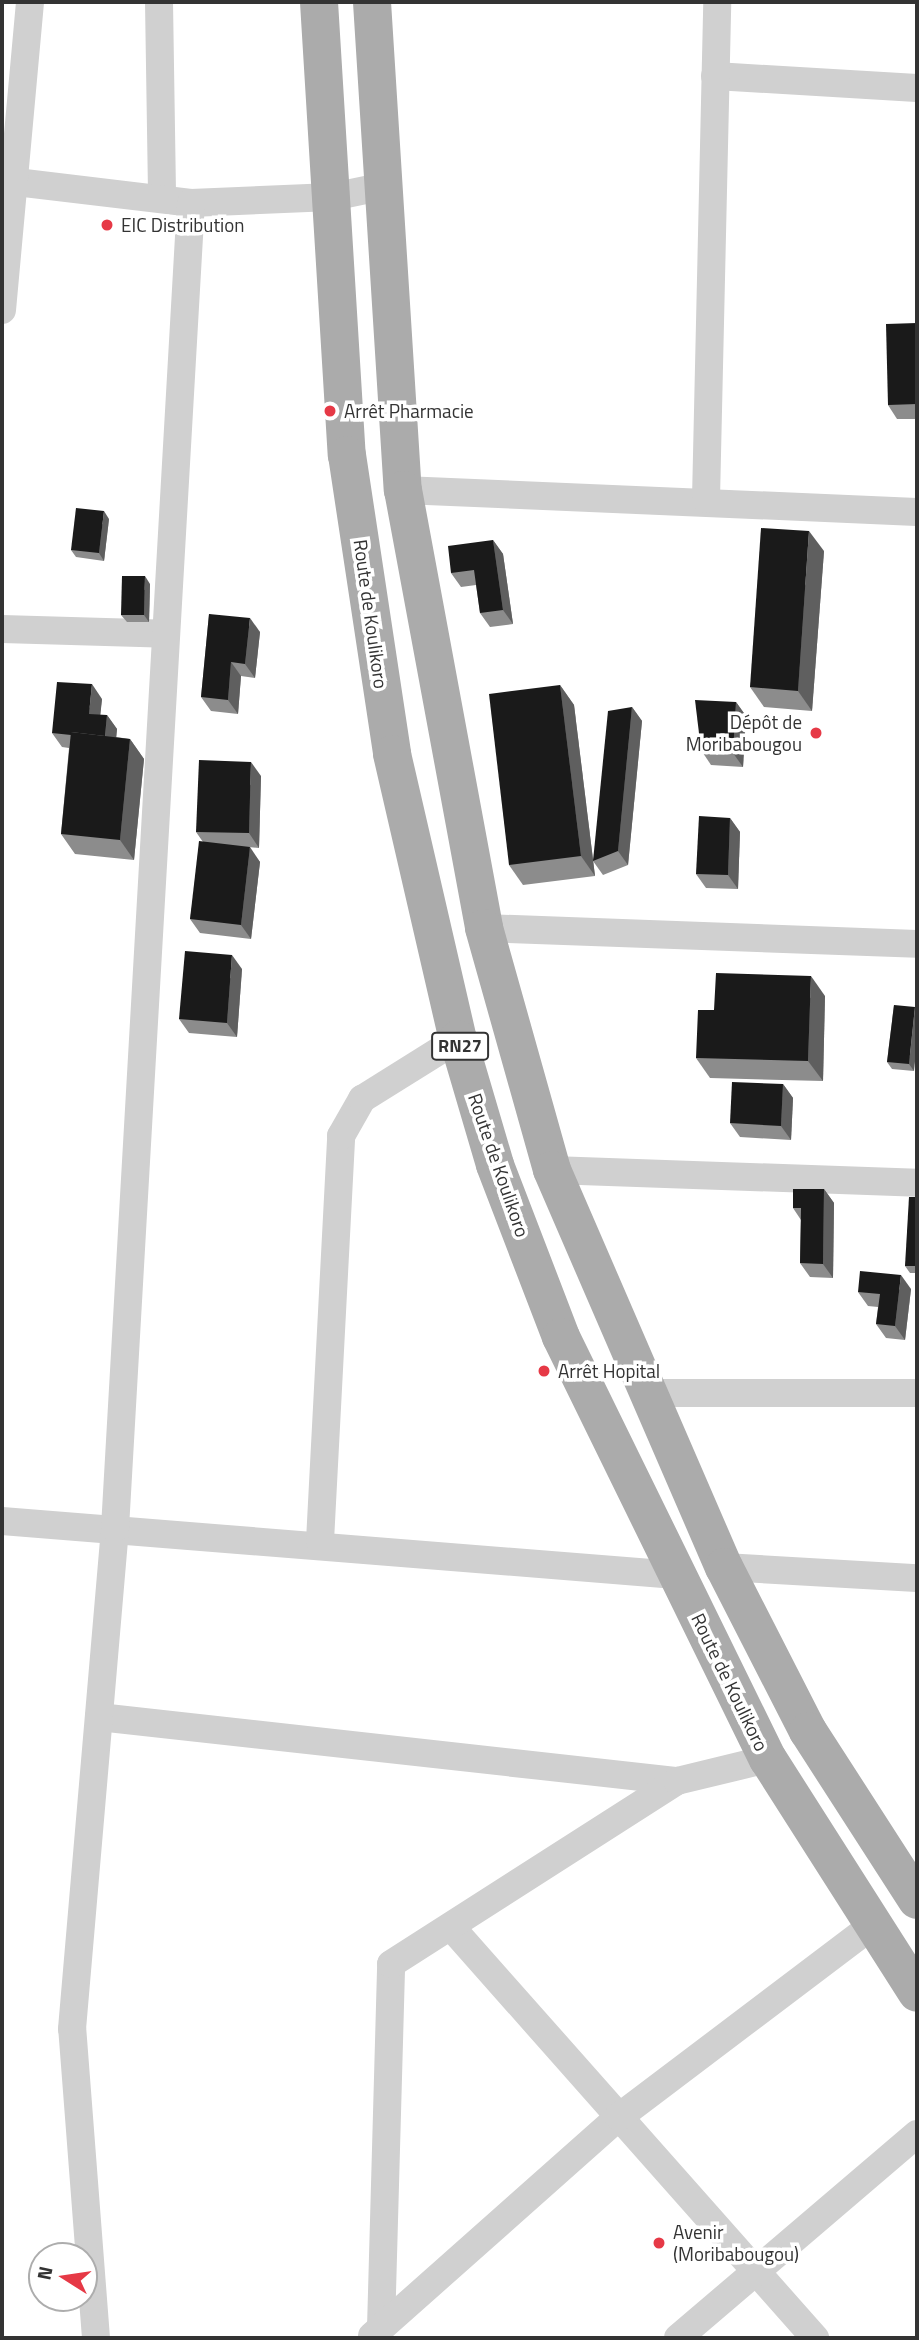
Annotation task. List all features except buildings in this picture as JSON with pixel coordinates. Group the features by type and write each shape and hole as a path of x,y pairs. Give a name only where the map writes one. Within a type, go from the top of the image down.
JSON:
{"main road":[{"name":"Route de Koulikoro","path":"319,2 348,455 390,741 458,1039 495,1165 561,1337 768,1759 917,1993"},
{"name":"RN27","path":"372,2 380,187 403,490 484,928 552,1170 724,1567 808,1731 913,1884"}],"street":[{"path":"2,310 16,181 30,2"},
{"path":"159,2 162,198"},
{"path":"706,499 717,2"},
{"path":"715,76 917,88"},
{"path":"16,181 191,203 331,197 380,187"},
{"path":"96,2338 72,2029 114,1528 191,203"},
{"path":"403,490 706,499 917,512"},
{"path":"2,629 166,634"},
{"path":"484,928 917,944"},
{"path":"320,1542 341,1136 362,1099 458,1039"},
{"path":"552,1170 917,1183"},
{"path":"650,1392 917,1393"},
{"path":"2,1521 320,1542 676,1575"},
{"path":"724,1567 917,1578"},
{"path":"99,1717 677,1781"},
{"path":"376,2333 391,1964 452,1928 677,1781 768,1759"},
{"path":"376,2333 619,2117 874,1924"},
{"path":"452,1928 815,2338"},
{"path":"678,2338 917,2134"}],"place":[{"name":"EIC Distribution","path":"107,225"},
{"name":"Arrêt Pharmacie","path":"330,411"},
{"name":"Dépôt de Moribabougou","path":"816,733"},
{"name":"Arrêt Hopital","path":"544,1371"},
{"name":"Avenir (Moribabougou)","path":"659,2243"}]}
